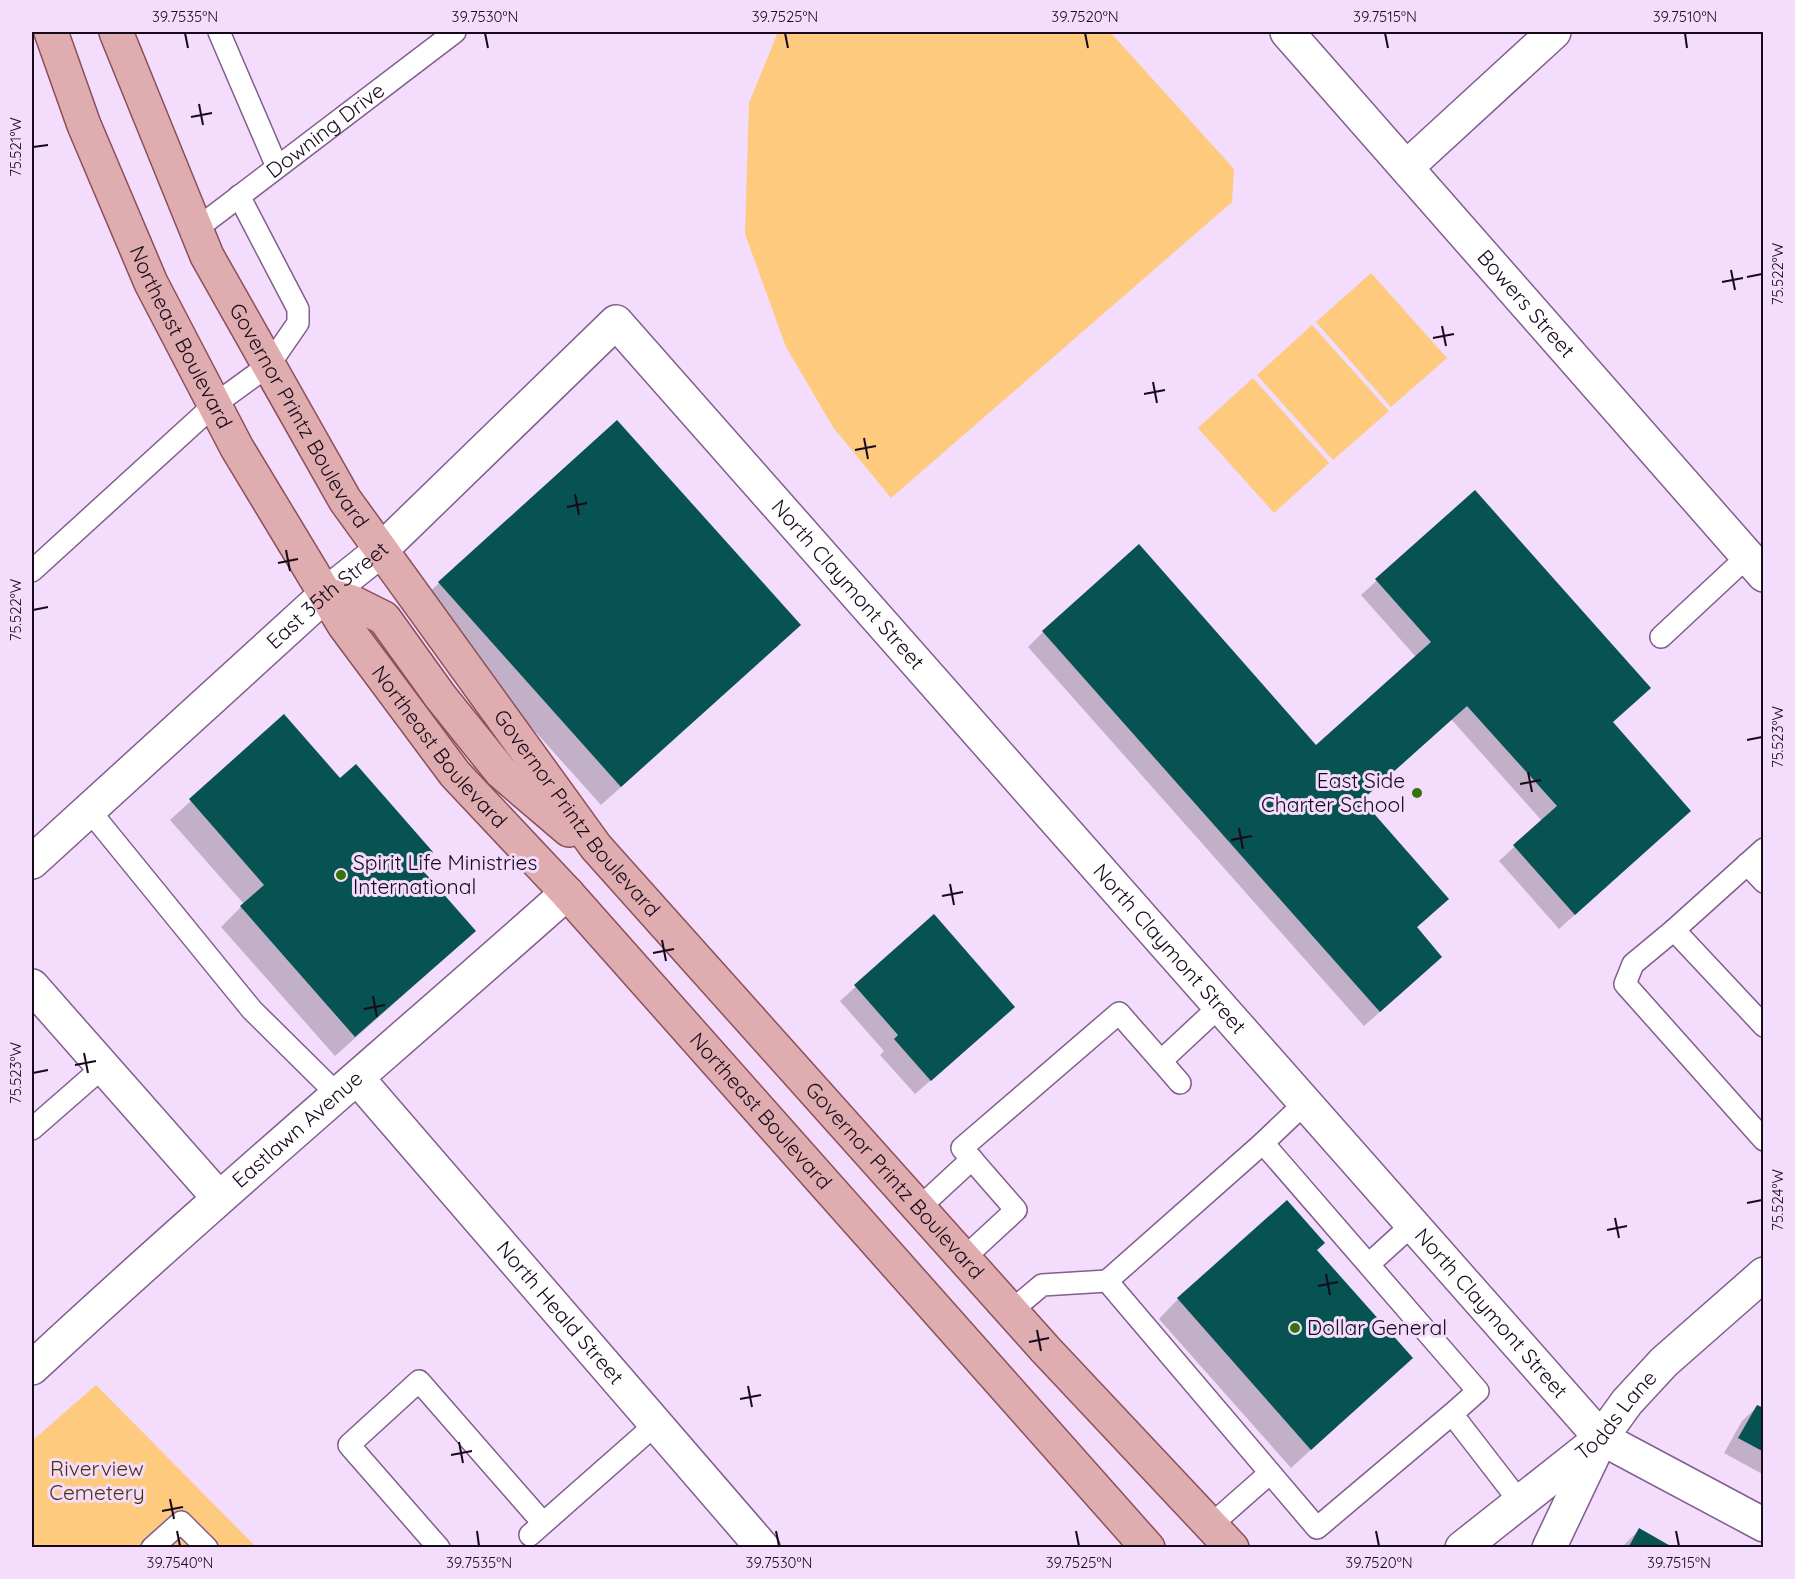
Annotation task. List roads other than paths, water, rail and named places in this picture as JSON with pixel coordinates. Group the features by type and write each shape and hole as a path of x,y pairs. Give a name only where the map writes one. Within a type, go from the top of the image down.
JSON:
{"main road":[{"name":"Northeast Boulevard","path":"51,32 84,125 151,283 214,405 290,540 344,625 455,774 567,893 1148,1548"},
{"name":"Governor Printz Boulevard","path":"116,32 195,230 226,292 345,500 596,847 1011,1311 1221,1536"},
{"path":"326,594 352,602 384,618 440,696 501,772 561,824 596,847"}],"street":[{"name":"Bowers Street","path":"1287,32 1408,166 1759,569"},
{"path":"1408,166 1554,32"},
{"name":"East 35th Street","path":"32,862 326,594 380,551 616,322"},
{"name":"North Claymont Street","path":"616,322 1601,1438 1764,1525"},
{"name":"Eastlawn Avenue","path":"32,1368 219,1198 567,893"},
{"path":"32,986 219,1198"},
{"name":"North Heald Street","path":"348,1087 656,1424 763,1548"},
{"name":"Todds Lane","path":"1462,1548 1601,1438 1627,1402 1664,1362 1764,1274"},
{"path":"1549,1548 1601,1438"}],"lane":[{"path":"219,32 277,167"},
{"name":"Downing Drive","path":"195,230 455,32"},
{"path":"32,571 214,405 269,365 298,323 298,309 239,196"},
{"path":"1661,637 1759,569"},
{"path":"89,810 252,1010 348,1087"},
{"path":"1763,1138 1625,984 1633,964 1764,849"},
{"path":"1747,864 1764,882"},
{"path":"1674,930 1764,1026"},
{"path":"1161,1061 1220,1006"},
{"path":"964,1258 1016,1210 962,1148 1119,1013 1180,1083"},
{"path":"32,1130 103,1067"},
{"path":"1011,1311 1042,1285 1107,1281 1305,1103"},
{"path":"1107,1281 1317,1528 1478,1391 1263,1143"},
{"path":"919,1208 972,1159"},
{"path":"1369,1264 1413,1224"},
{"path":"439,1548 350,1445 419,1381 537,1529 656,1424"},
{"path":"1452,1414 1520,1502"},
{"path":"1221,1536 1270,1473"},
{"path":"152,1548 181,1522 207,1548"}],"place":[{"name":"East Side Charter School","path":"1417,793"},
{"name":"Spirit Life Ministries International","path":"341,875"},
{"name":"Dollar General","path":"1295,1328"}],"park label":[{"name":"Riverview Cemetery","path":"97,1481"}]}
